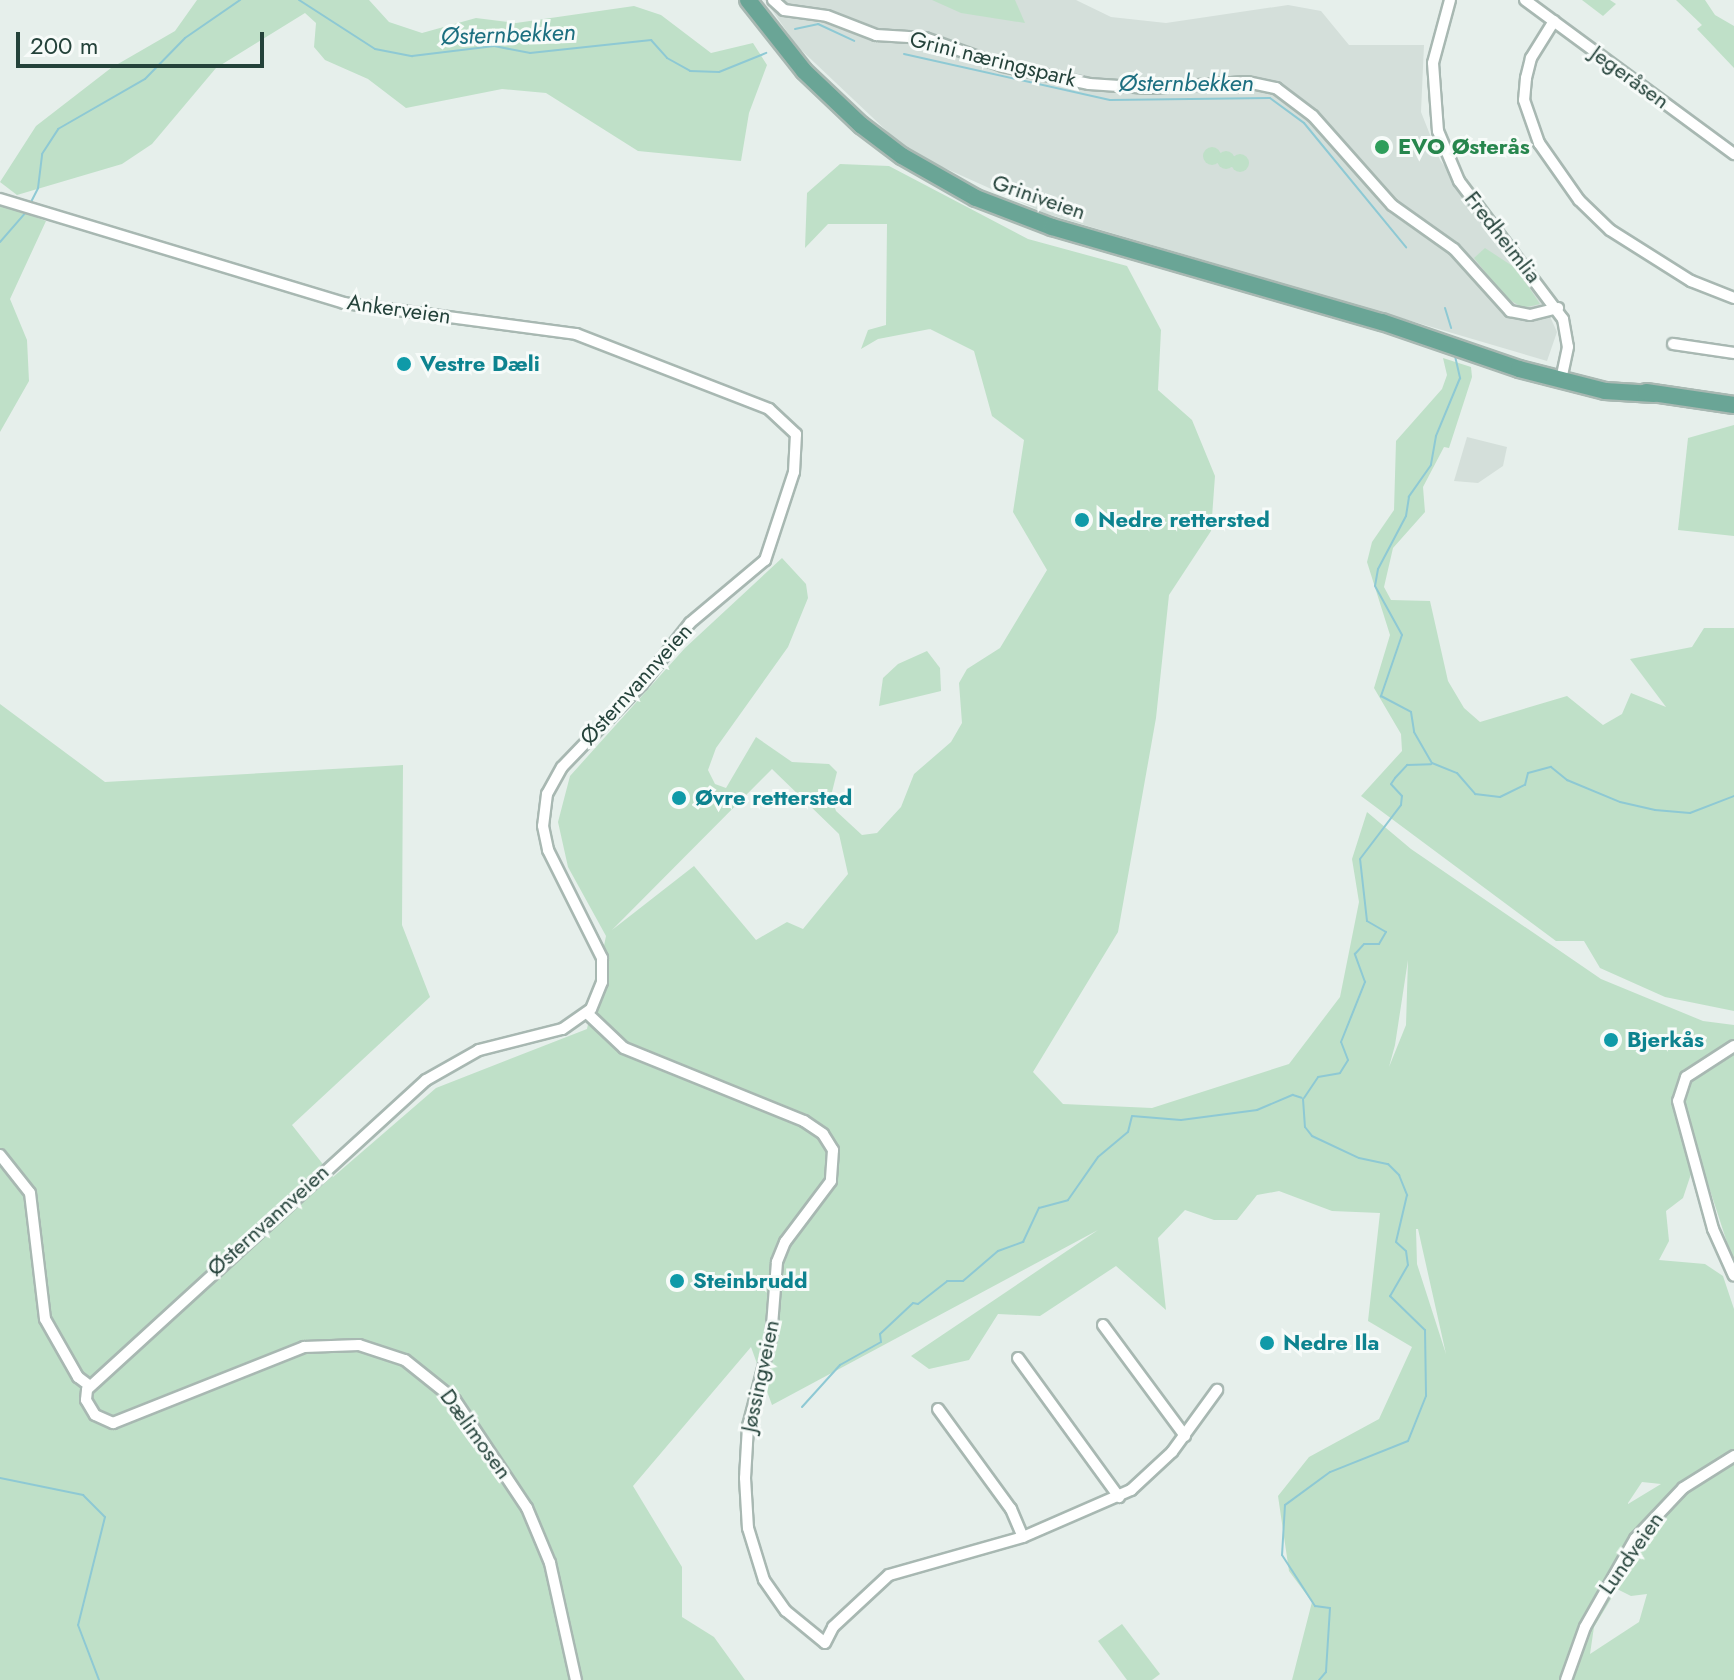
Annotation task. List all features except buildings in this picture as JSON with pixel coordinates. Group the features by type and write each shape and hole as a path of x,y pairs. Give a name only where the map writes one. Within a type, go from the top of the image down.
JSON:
{"main road":[{"name":"Griniveien","path":"748,0 840,107 902,156 965,193 1052,227 1562,376 1654,394 1734,405"}],"street":[{"name":"Grini næringspark","path":"773,0 784,10 827,16 876,35 925,38 1003,66 1089,84 1149,88 1247,82 1276,88 1313,116 1392,205 1454,249 1510,311 1530,315 1558,308"},
{"name":"Fredheimlia","path":"1450,0 1433,63 1438,131 1459,181 1558,308 1568,337 1562,376"},
{"name":"Jegeråsen","path":"1525,0 1734,154"},
{"path":"1554,21 1531,58 1526,78 1524,100 1539,143 1579,200 1610,230 1691,281 1734,298"},
{"name":"Ankerveien","path":"0,199 29,211 344,303 576,334 769,409 792,425"},
{"path":"1673,344 1734,353"},
{"name":"Østernvannveien","path":"88,1388 426,1080 465,1055 550,1033 587,1013 600,990 602,958 548,850 543,826 547,794 562,767 642,684 690,623 765,560 776,538 797,459 792,425"},
{"name":"Jøssingveien","path":"587,1013 624,1048 804,1121 823,1134 833,1150 831,1181 785,1242 777,1262 771,1338 746,1442 747,1513 754,1556 786,1611 825,1643 833,1627 889,1575 1023,1537 1119,1497 1185,1436 1217,1390"},
{"path":"1734,1046 1686,1077 1678,1101 1713,1229 1734,1276"},
{"path":"0,1155 30,1193 45,1319 78,1377 88,1388"},
{"path":"1103,1325 1185,1436"},
{"name":"Dælimosen","path":"88,1388 86,1400 95,1415 113,1423 304,1347 359,1345 405,1360 455,1400 527,1508 550,1563 576,1680"},
{"path":"1018,1358 1119,1497"},
{"path":"938,1409 1011,1509 1023,1537"},
{"name":"Lundveien","path":"1566,1680 1585,1627 1635,1539 1683,1488 1734,1456"}],"shaded area":[{"path":"765,0 1076,0 1111,17 1166,23 1288,5 1321,11 1349,45 1424,45 1421,112 1440,160 1539,292 1557,332 1547,361 1047,214 909,152 797,46"},
{"path":"1467,437 1507,447 1503,466 1478,483 1454,481"}],"green space":[{"path":"197,0 369,0 389,22 422,33 476,18 516,23 634,6 661,15 711,53 753,43 767,65 749,113 741,161 638,151 546,93 502,89 406,108 368,79 325,60 314,47 316,23 305,13 216,68 152,144 122,164 17,195 0,182 36,126 111,68 175,31"},
{"path":"932,0 1015,0 1025,23 961,13"},
{"path":"1582,0 1610,0 1616,4 1603,16"},
{"path":"1676,0 1705,0 1715,15 1734,26 1734,68 1697,29 1702,25"},
{"path":"1208,147 1216,147 1221,156 1219,163 1208,165 1203,160 1203,152"},
{"path":"1222,151 1230,151 1235,160 1233,167 1222,169 1217,164 1217,156"},
{"path":"1236,154 1244,154 1249,163 1247,170 1236,172 1231,167 1231,159"},
{"path":"840,164 889,166 1028,239 1127,266 1161,330 1158,390 1192,420 1215,476 1211,531 1169,595 1156,718 1118,932 1033,1072 1063,1104 1152,1108 1289,1064 1340,997 1359,902 1352,859 1367,812 1411,849 1601,979 1703,1021 1734,1025 1734,1264 1682,1104 1695,1162 1683,1198 1666,1211 1669,1241 1659,1260 1705,1264 1723,1276 1734,1309 1734,1680 1292,1680 1312,1602 1289,1571 1278,1496 1309,1457 1379,1419 1412,1347 1368,1321 1380,1213 1332,1211 1279,1191 1257,1195 1237,1220 1214,1220 1185,1210 1158,1238 1166,1310 1116,1266 1040,1316 998,1314 969,1360 929,1369 911,1356 1098,1230 772,1405 751,1347 633,1486 682,1567 682,1617 714,1637 745,1680 0,1680 0,704 105,782 403,765 402,925 430,997 292,1125 333,1177 436,1088 587,1029 606,936 568,867 558,822 570,776 685,648 782,558 806,584 808,598 788,647 716,748 708,770 715,784 726,788 756,737 792,762 829,764 837,772 831,796 836,811 862,835 877,833 901,807 914,774 951,742 962,723 959,683 967,669 1000,648 1047,570 1013,512 1024,440 992,416 974,351 930,329 878,339 861,349 868,330 886,325 887,224 828,224 805,248 807,193","holes":["772,769 839,834 848,874 803,929 787,922 756,940 694,866 612,930","1408,960 1406,1025 1389,1067","1416,1229 1446,1354 1417,1264","1642,1482 1661,1484 1628,1504","1617,1589 1631,1596 1647,1594 1639,1622 1590,1654 1594,1627"]},
{"path":"0,204 46,221 10,299 27,340 29,381 0,432"},
{"path":"1485,248 1517,269 1540,304 1523,308 1505,297 1474,258"},
{"path":"1443,358 1471,367 1472,377 1449,448 1444,447 1423,487 1425,512 1393,548 1384,587 1391,600 1430,601 1448,681 1464,708 1480,722 1567,696 1603,725 1622,714 1631,693 1666,707 1630,659 1692,647 1704,628 1734,628 1734,1011 1665,997 1600,968 1584,941 1556,941 1361,796 1402,751 1401,734 1374,688 1390,635 1367,562 1372,542 1394,510 1396,441 1442,389 1447,375"},
{"path":"1734,425 1734,536 1678,530 1688,438"},
{"path":"927,651 940,668 941,691 879,706 883,678 898,664"},
{"path":"1122,1624 1160,1674 1152,1680 1127,1680 1098,1641"}],"waterway":[{"name":"Østernbekken","path":"30,204 38,188 42,154 58,129 145,79 185,38 240,0"},
{"name":"Østernbekken","path":"299,0 375,49 412,56 494,46 530,53 651,40 667,58 690,71 719,72 766,53"},
{"name":"Østernbekken","path":"795,29 818,24 854,41"},
{"name":"Østernbekken","path":"904,54 1110,100 1270,98 1304,123 1406,247"},
{"name":"Østernbekken","path":"0,242 25,213"},
{"name":"Østernbekken","path":"1445,308 1451,328"},
{"name":"Østernbekken","path":"1455,356 1460,378 1436,436 1431,465 1409,497 1406,516 1378,569 1375,586 1402,635 1381,696 1411,712 1414,732 1432,763 1457,773 1475,794 1500,797 1525,785 1528,773 1551,767 1567,780 1620,802 1655,810 1690,813 1734,796"},
{"path":"1304,1098 1318,1077 1340,1073 1348,1060 1341,1042 1365,982 1355,954 1364,944 1379,944 1386,932 1367,921 1360,859 1401,805 1402,796 1391,784 1395,778 1407,765 1431,764"},
{"path":"802,1407 840,1365 881,1342 880,1334 913,1303 918,1304 947,1281 963,1281 998,1251 1023,1242 1039,1208 1068,1200 1098,1157 1128,1132 1132,1116 1181,1120 1257,1110 1293,1095 1302,1098"},
{"path":"1303,1099 1305,1127 1312,1136 1359,1158 1388,1164 1399,1175 1407,1195 1396,1242 1406,1251 1408,1265 1390,1296 1425,1330 1426,1396 1408,1441 1330,1472 1285,1505 1282,1555 1315,1606 1330,1608 1326,1672 1319,1680"},
{"path":"0,1478 83,1495 105,1517 78,1625 99,1680"}],"place":[{"name":"EVO Østerås","path":"1382,147"},
{"name":"Vestre Dæli","path":"404,364"},
{"name":"Nedre rettersted","path":"1082,520"},
{"name":"Øvre rettersted","path":"679,798"},
{"name":"Bjerkås","path":"1611,1040"},
{"name":"Steinbrudd","path":"677,1281"},
{"name":"Nedre Ila","path":"1267,1343"}]}
